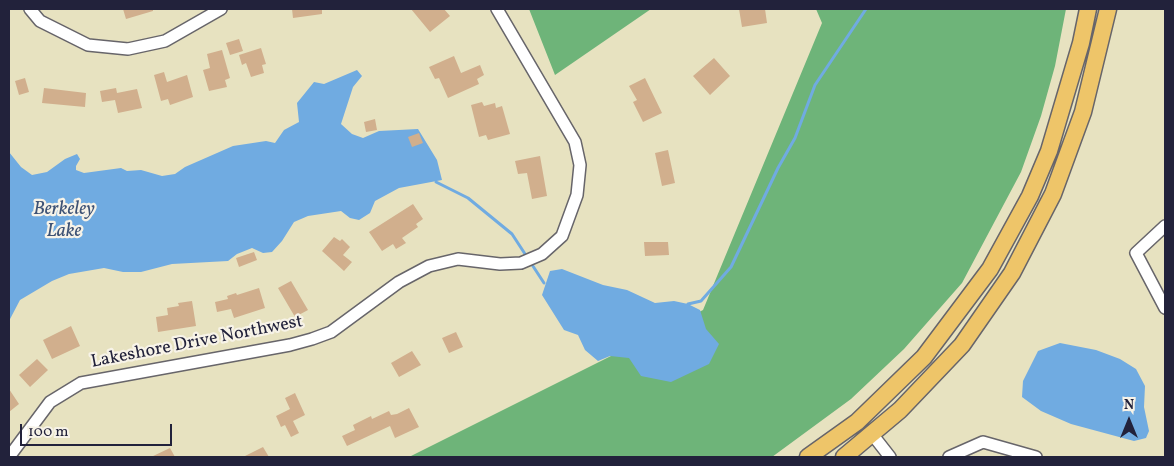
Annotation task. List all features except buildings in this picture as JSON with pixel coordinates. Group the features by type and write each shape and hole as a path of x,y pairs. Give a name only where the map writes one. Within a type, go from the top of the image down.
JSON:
{"highway":[{"path":"808,457 857,422 924,357 990,269 1030,196 1049,151 1081,44 1088,9"},
{"path":"844,457 900,410 962,345 1012,273 1053,194 1083,112 1108,9"}],"street":[{"path":"30,9 40,21 88,45 128,49 165,41 221,9"},
{"name":"Lakeshore Drive Northwest","path":"9,457 50,402 81,383 290,345 312,339 331,332 398,282 429,266 458,259 500,264 521,263 542,254 562,236 577,195 580,165 575,142 497,9"},
{"path":"1165,226 1136,253 1165,308"},
{"path":"872,434 890,457"},
{"path":"949,457 983,442 1012,453 1036,457"}],"green space":[{"path":"529,9 651,9 555,75"},
{"path":"816,9 1066,9 1055,66 1041,116 1021,172 962,283 904,349 851,399 772,457 409,457 703,310 822,23"}],"water":[{"name":"Berkeley Lake","path":"357,70 362,76 353,87 341,124 352,134 363,138 379,131 418,129 437,160 442,180 399,188 375,201 370,213 359,220 350,218 341,211 308,216 294,222 282,241 272,252 263,253 252,248 237,254 228,261 172,264 141,272 123,272 104,268 69,274 52,281 20,300 9,321 9,152 21,167 32,175 47,172 65,159 77,154 80,159 76,170 84,173 121,168 127,171 141,170 162,176 175,174 185,167 233,146 266,141 275,143 284,130 299,122 297,103 314,82 324,84"},
{"path":"562,269 603,285 627,290 655,303 674,301 688,304 700,310 706,329 719,344 709,364 671,382 641,376 629,358 610,356 598,361 585,350 578,335 564,330 542,295 550,271"},
{"path":"1060,343 1096,350 1120,359 1136,369 1145,386 1144,407 1149,431 1146,438 1134,441 1071,424 1041,411 1022,397 1023,381 1038,351"}],"waterway":[{"path":"688,304 701,301 731,267 778,168 795,138 815,85 866,9"},
{"path":"436,182 468,198 512,234 544,283"}]}
